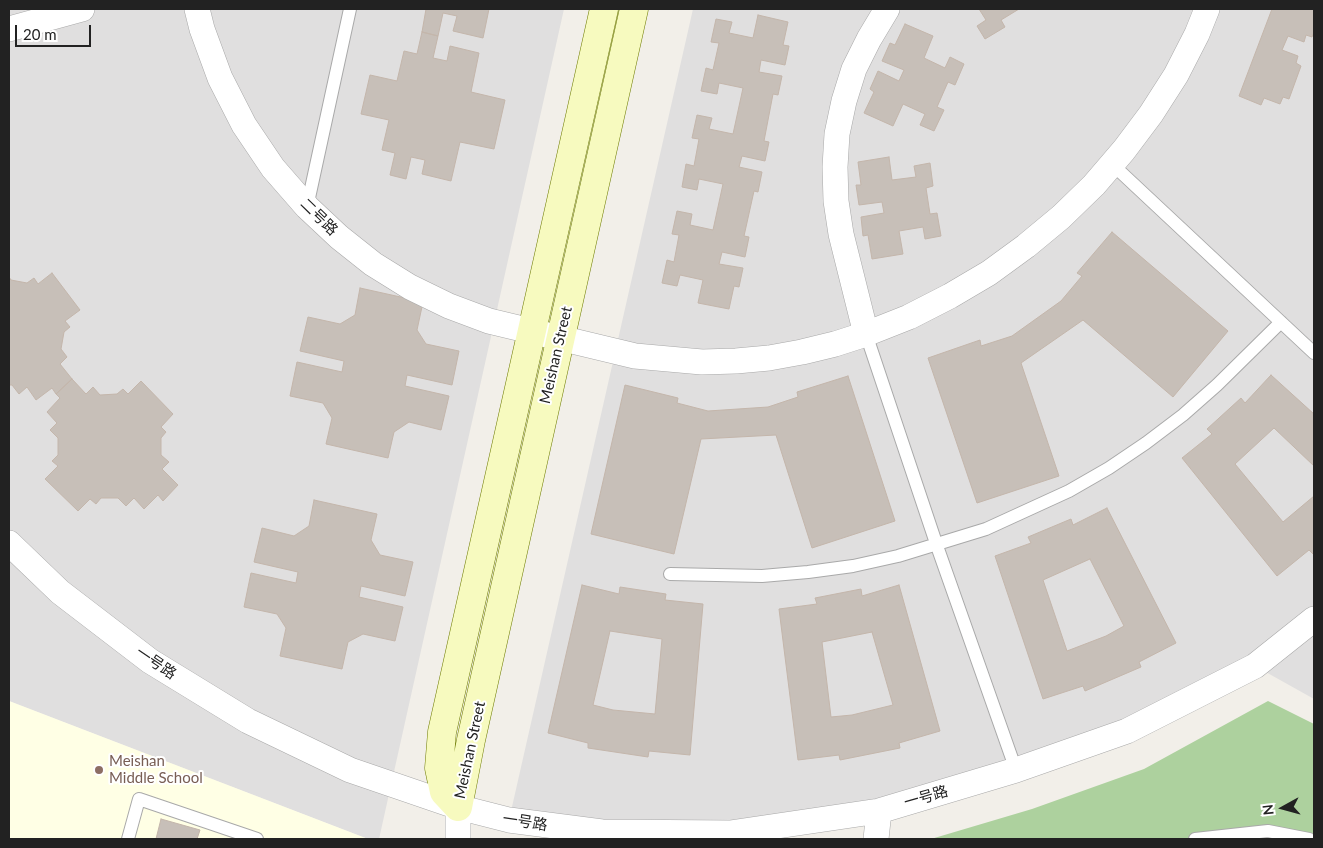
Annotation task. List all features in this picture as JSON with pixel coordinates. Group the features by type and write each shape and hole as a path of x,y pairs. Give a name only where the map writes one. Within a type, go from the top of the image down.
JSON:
{"street":[{"path":"9,29 82,9"},
{"name":"二号路","path":"198,9 202,29 220,78 244,125 273,168 307,208 366,258 410,286 449,306 489,321 636,356 669,360 736,361 802,352 866,334 950,296 989,273 1026,246 1061,217 1094,185 1151,114 1176,75 1197,34 1207,9"},
{"name":"Meishan Street","path":"458,807 444,792 439,768 442,732 604,9"},
{"name":"Meishan Street","path":"458,807 471,740 634,9"},
{"path":"866,334 841,234 836,201 837,134 854,69 887,9"},
{"name":"一号路","path":"9,543 60,592 150,661 248,721 350,770 458,807 509,820 602,832 730,833 880,810 1016,770 1127,732 1255,666 1314,619"},
{"path":"458,807 458,839"},
{"path":"876,839 880,810"}],"lane":[{"path":"307,208 350,9"},
{"path":"1112,164 1314,353"},
{"path":"670,574 762,576 853,566 937,546 1028,512 1069,492 1146,443 1183,415 1217,385 1281,322"},
{"path":"866,334 937,546 1016,770"},
{"path":"128,839 139,800 257,839"},
{"path":"1194,839 1268,831 1309,839"}],"shaded area":[{"path":"9,9 564,9 379,839 368,839 9,701"},
{"path":"693,9 1314,9 1314,699 1255,666 1016,770 730,833 509,820"},
{"name":"Meishan Middle School","path":"9,701 368,839 9,839"}],"green space":[{"path":"1268,701 1314,724 1314,839 931,839 1032,809 1144,769"}],"building":[{"path":"426,9 489,9 483,38 453,31 457,16 443,13 438,36 422,32"},
{"path":"979,9 1019,9 1001,20 1005,27 985,39 977,26 986,20"},
{"path":"1272,9 1314,9 1314,32 1312,37 1306,35 1304,42 1288,36 1282,50 1298,56 1296,63 1301,66 1289,99 1283,97 1280,104 1264,98 1261,105 1239,96"},
{"path":"758,15 788,22 783,45 789,46 785,65 761,60 759,72 782,76 778,95 773,94 764,141 769,142 765,161 742,156 739,167 762,172 758,192 754,191 744,236 749,237 745,257 722,252 719,264 743,268 739,287 734,286 729,309 698,303 703,280 680,275 677,286 662,283 667,260 674,262 679,235 672,234 677,211 692,214 690,225 713,230 723,184 699,179 697,190 682,187 686,164 694,166 699,139 692,138 697,115 712,118 709,129 733,134 743,88 719,83 717,94 701,91 706,68 713,70 719,43 711,42 716,19 732,22 729,33 753,38"},
{"path":"905,24 933,36 924,58 945,68 950,57 964,64 955,85 948,82 937,107 944,110 934,131 920,125 925,114 903,104 893,126 864,113 874,92 870,89 878,71 899,81 904,70 882,61 890,43 895,45"},
{"path":"422,32 438,36 433,58 447,61 450,46 479,53 471,92 505,100 494,149 460,142 451,181 422,174 425,160 411,157 406,179 390,175 395,153 382,150 389,120 361,114 370,75 397,81 404,51 417,54"},
{"path":"889,157 892,180 916,177 914,166 930,163 933,186 926,188 930,214 937,213 941,236 925,239 923,227 899,231 903,254 872,259 868,235 863,236 861,217 884,213 882,202 859,205 856,185 861,185 858,162"},
{"path":"1112,232 1228,331 1173,397 1083,320 1021,363 1059,476 977,503 928,358 980,340 981,346 1012,336 1061,301 1082,276 1077,273"},
{"path":"52,273 80,310 65,321 70,327 64,332 61,349 67,357 60,364 72,379 56,394 52,388 36,400 27,387 19,394 12,385 9,385 9,277 11,280 27,283 34,278 38,284"},
{"path":"360,288 423,302 417,330 426,344 459,351 452,385 407,375 405,386 449,396 441,430 409,422 394,432 388,458 326,444 332,418 323,403 290,396 297,362 342,372 344,361 300,351 308,317 340,324 355,315"},
{"path":"1271,375 1314,414 1314,466 1274,428 1235,464 1283,522 1314,496 1314,553 1309,550 1277,576 1182,458 1212,434 1207,429 1241,398 1245,403"},
{"path":"848,376 895,521 812,548 776,435 701,439 674,554 591,534 625,385 678,398 677,403 708,411 768,407 798,397 797,392"},
{"path":"72,379 86,394 93,387 100,395 117,394 123,389 128,394 141,381 173,414 161,427 166,432 161,438 161,455 169,462 162,469 178,485 163,501 158,495 144,509 134,498 126,506 118,498 101,498 96,504 90,499 78,511 45,479 58,466 52,461 58,455 58,438 50,430 57,423 47,412 60,398 56,394"},
{"path":"314,500 377,514 371,540 380,555 413,562 405,596 361,586 359,597 403,607 395,641 363,634 348,642 342,669 280,656 286,628 277,614 244,607 251,573 296,583 298,572 254,562 262,528 294,536 309,526"},
{"path":"1107,508 1176,643 1139,662 1141,667 1085,691 1083,686 1043,699 995,556 1031,543 1028,537 1071,519 1073,525","holes":["1090,559 1124,626 1106,636 1067,651 1043,580"]},
{"path":"582,585 619,594 620,587 666,594 665,600 703,604 690,755 649,751 648,757 588,748 588,743 548,733","holes":["610,631 662,639 655,714 613,710 593,705"]},
{"path":"899,585 940,731 899,743 900,748 840,760 839,755 798,760 779,609 817,604 815,598 861,589 862,596","holes":["872,632 893,705 852,715 831,717 822,642"]},
{"path":"161,819 200,830 197,839 156,839"}],"place":[{"name":"Meishan Middle School","path":"99,770"}]}
